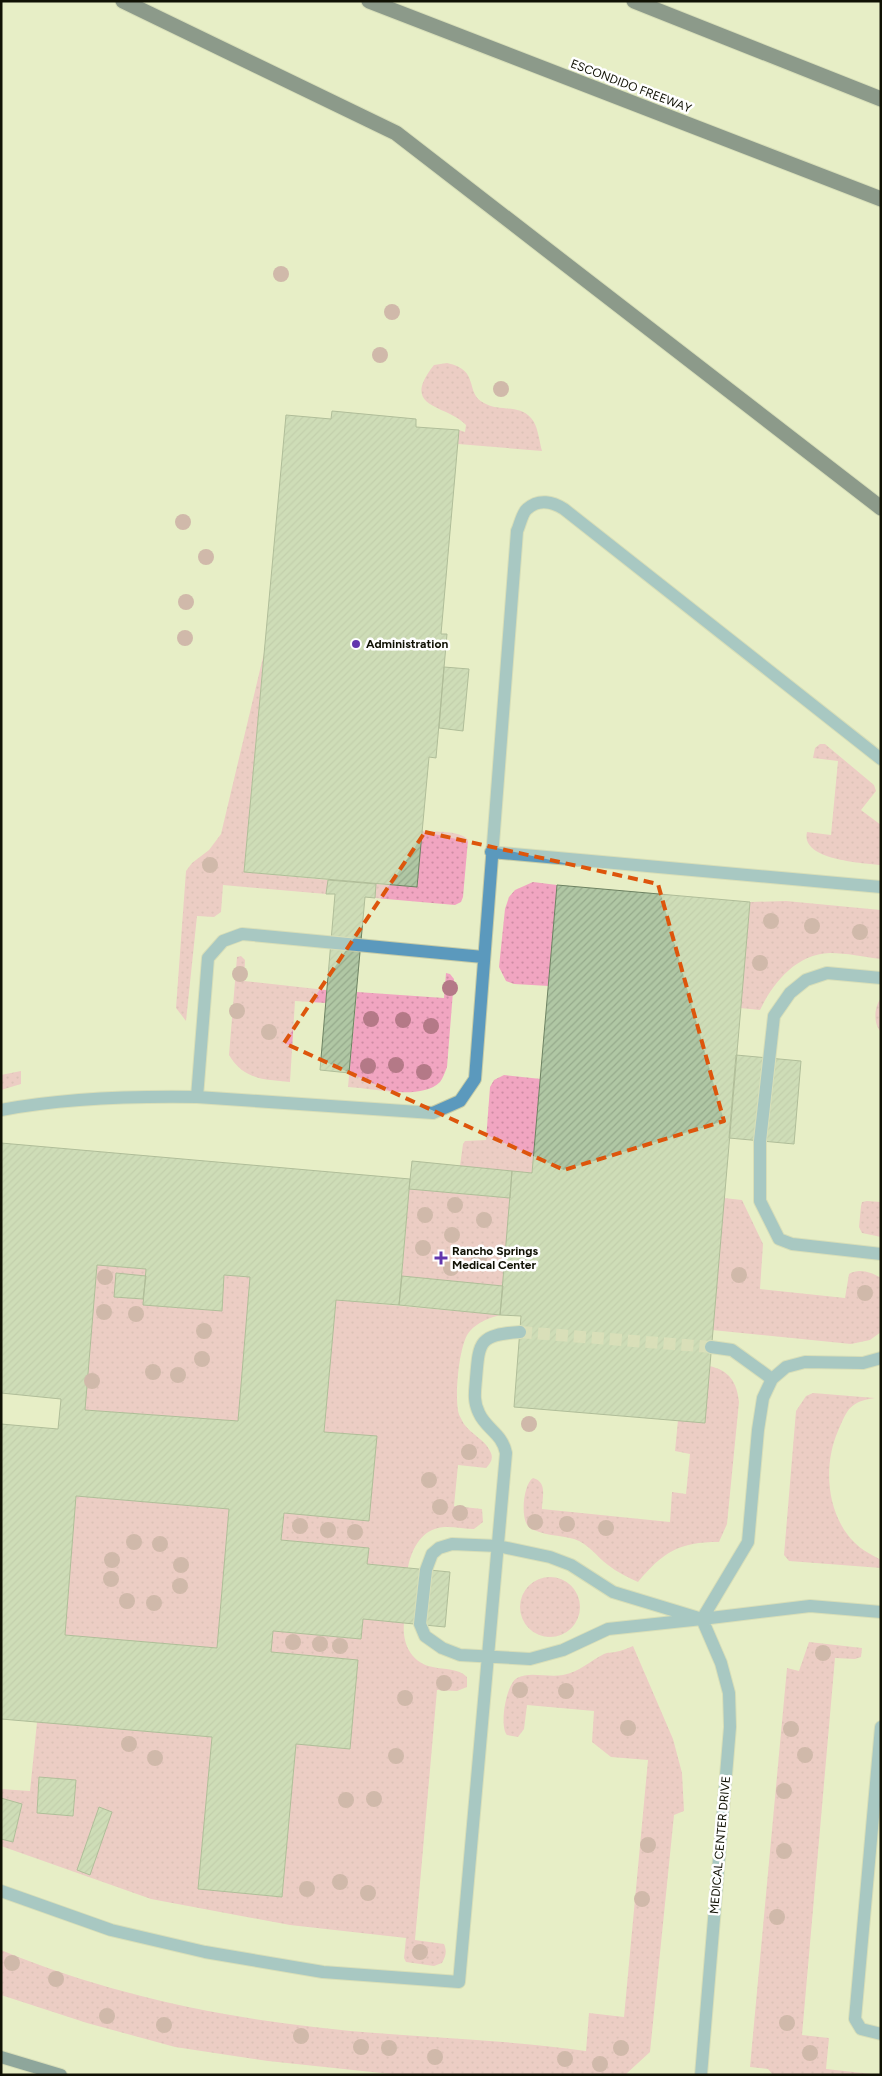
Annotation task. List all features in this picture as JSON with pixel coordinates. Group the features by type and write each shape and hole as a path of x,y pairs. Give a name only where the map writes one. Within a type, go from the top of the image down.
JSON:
{"highway":[{"path":"123,1 396,133 881,508"},
{"name":"ESCONDIDO FREEWAY","path":"369,1 881,199"},
{"path":"634,1 881,99"}],"main road":[{"path":"1,2057 61,2075"}],"street":[{"path":"1,1110 34,1104 144,1096 198,1097 433,1113 460,1101 474,1079 517,531 526,509 539,503 551,502 564,509 881,759"},
{"path":"491,852 881,886"},
{"path":"198,1097 208,958 223,941 242,934 483,957"},
{"path":"881,978 827,973 806,980 790,993 774,1016 760,1141 760,1201 779,1239 792,1244 881,1254"},
{"path":"1,1891 112,1930 205,1952 323,1972 460,1982 506,1453 504,1442 480,1415 474,1402 478,1351 485,1341 497,1334 520,1332"},
{"path":"711,1347 732,1350 772,1379"},
{"path":"702,1619 748,1542 758,1430 763,1398 772,1379 786,1368 805,1362 863,1363 881,1358"},
{"path":"702,1619 613,1592 571,1565 550,1557 498,1546 452,1544 440,1548 432,1554 426,1570 420,1624 425,1636 442,1648 460,1655 530,1659 563,1650 608,1629 702,1619 810,1606 881,1612"},
{"name":"MEDICAL CENTER DRIVE","path":"701,2075 730,1727 728,1693 723,1670 702,1619"},
{"path":"881,1727 855,2019 861,2030 881,2034"}],"highlighted area":[{"path":"425,832 658,884 724,1121 564,1170 284,1043"}],"shaded area":[{"path":"447,363 458,366 464,371 478,399 484,403 490,406 515,409 531,418 537,429 542,451 458,444 459,430 465,432 466,425 457,418 429,404 423,398 421,390 425,379 434,365"},
{"path":"264,653 244,872 328,880 326,894 223,885 221,912 214,917 197,916 186,1021 176,1008 186,871 192,863 209,850 221,834"},
{"path":"820,744 825,744 874,785 876,791 861,810 881,825 881,865 835,858 813,849 807,841 807,832 831,835 838,761 813,758 815,748"},
{"path":"422,831 453,833 468,840 461,902 455,905 375,898 376,884 417,887"},
{"path":"533,882 557,885 549,986 514,984 506,981 499,967 505,909 509,897 515,890"},
{"path":"786,901 881,910 881,959 836,953 818,955 796,964 787,972 779,980 760,1010 740,1008 750,902"},
{"path":"241,956 245,960 244,981 326,990 326,1003 295,1001 290,1082 263,1079 248,1074 229,1055 237,957"},
{"path":"446,973 450,974 454,979 447,1067 440,1082 432,1088 409,1092 348,1087 357,992 444,998"},
{"path":"881,998 881,1032 878,1029 875,1015"},
{"path":"21,1071 21,1084 1,1090 1,1075"},
{"path":"504,1075 541,1079 532,1173 460,1166 465,1141 486,1140 490,1087 494,1080"},
{"path":"409,1189 510,1198 503,1286 402,1276"},
{"path":"724,1198 742,1200 763,1244 760,1289 845,1298 849,1274 857,1271 869,1273 881,1278 881,1332 870,1340 851,1344 712,1330"},
{"path":"862,1202 881,1202 881,1237 862,1233 859,1227"},
{"path":"97,1265 146,1269 143,1305 222,1311 224,1275 250,1277 238,1421 85,1410"},
{"path":"336,1300 500,1315 477,1325 466,1337 458,1381 457,1402 459,1415 467,1428 488,1447 492,1458 486,1468 458,1465 454,1506 482,1509 483,1522 474,1529 442,1527 432,1530 417,1543 411,1555 408,1568 367,1564 368,1548 281,1540 284,1513 350,1434 324,1432"},
{"path":"709,1366 722,1370 731,1378 736,1388 739,1402 727,1524 719,1542 693,1544 673,1551 656,1563 638,1582 611,1568 579,1541 539,1532 529,1527 524,1517 524,1502 527,1487 533,1478 541,1483 543,1495 542,1509 670,1522 672,1492 686,1494 690,1454 675,1451 678,1420"},
{"path":"813,1393 875,1398 855,1404 844,1417 833,1444 829,1474 833,1504 845,1532 864,1550 881,1560 881,1568 789,1561 784,1555 796,1411 806,1396"},
{"path":"76,1496 229,1509 217,1648 65,1635"},
{"path":"544,1577 556,1577 567,1582 575,1590 580,1601 578,1619 567,1632 556,1637 544,1637 533,1632 525,1624 520,1613 520,1601 525,1590 533,1582"},
{"path":"363,1619 404,1623 406,1645 414,1657 425,1665 455,1671 467,1677 467,1687 457,1691 437,1690 415,1940 444,1944 446,1954 442,1963 434,1966 406,1962 404,1958 406,1938 290,1925 151,1899 1,1846 1,1839 13,1842 22,1804 1,1798 1,1789 30,1791 37,1722 212,1737 198,1889 282,1897 296,1744 358,1660 271,1652 273,1631 361,1639","holes":["39,1777 76,1781 73,1816 37,1813"]},
{"path":"809,1642 862,1648 861,1657 855,1659 835,1658 802,2035 829,2038 826,2069 881,2075 773,2075 768,2069 750,2067 787,1668 799,1671"},
{"path":"633,1646 673,1739 682,1773 684,1811 674,1815 650,2052 625,2075 400,2075 268,2061 175,2047 87,2023 1,1995 1,1950 77,1978 155,1999 234,2016 348,2031 518,2043 586,2051 589,2013 624,2017 648,1760 611,1757 592,1742 594,1711 527,1705 524,1729 518,1737 507,1735 504,1723 505,1705 510,1688 517,1678 528,1675 557,1676 569,1674 604,1654"}],"building":[{"name":"Administration","path":"332,411 416,419 416,427 459,430 441,634 447,634 436,758 429,757 417,887 244,872 286,415 331,419"},
{"path":"444,667 469,669 463,731 439,728"},
{"path":"328,880 376,884 375,898 365,897 349,1073 320,1070 335,894 326,894"},
{"path":"557,885 750,902 705,1423 514,1407 521,1316 500,1315 512,1171 532,1173"},
{"path":"736,1055 801,1061 794,1144 729,1138"},
{"path":"1,1143 410,1179 399,1305 336,1300 324,1432 377,1436 369,1521 284,1513 281,1540 369,1548 367,1564 450,1572 445,1627 363,1619 361,1639 273,1631 271,1652 358,1660 350,1749 296,1744 282,1897 198,1889 212,1737 1,1719 1,1424 58,1429 61,1399 1,1393","holes":["97,1265 146,1269 143,1305 222,1311 224,1275 250,1277 238,1421 85,1410","76,1496 229,1509 217,1648 65,1635"]},
{"path":"412,1161 512,1171 510,1198 409,1189"},
{"path":"116,1273 146,1276 143,1299 114,1297"},
{"path":"402,1276 503,1286 500,1315 399,1305"},
{"path":"39,1777 76,1780 73,1816 37,1813"},
{"path":"1,1798 22,1804 13,1842 1,1839"},
{"path":"99,1807 112,1812 90,1875 77,1870"}],"tunnel":[{"path":"520,1332 711,1347"}],"place":[{"name":"Administration","path":"356,644"},
{"name":"Rancho Springs Medical Center","path":"441,1258"}]}
